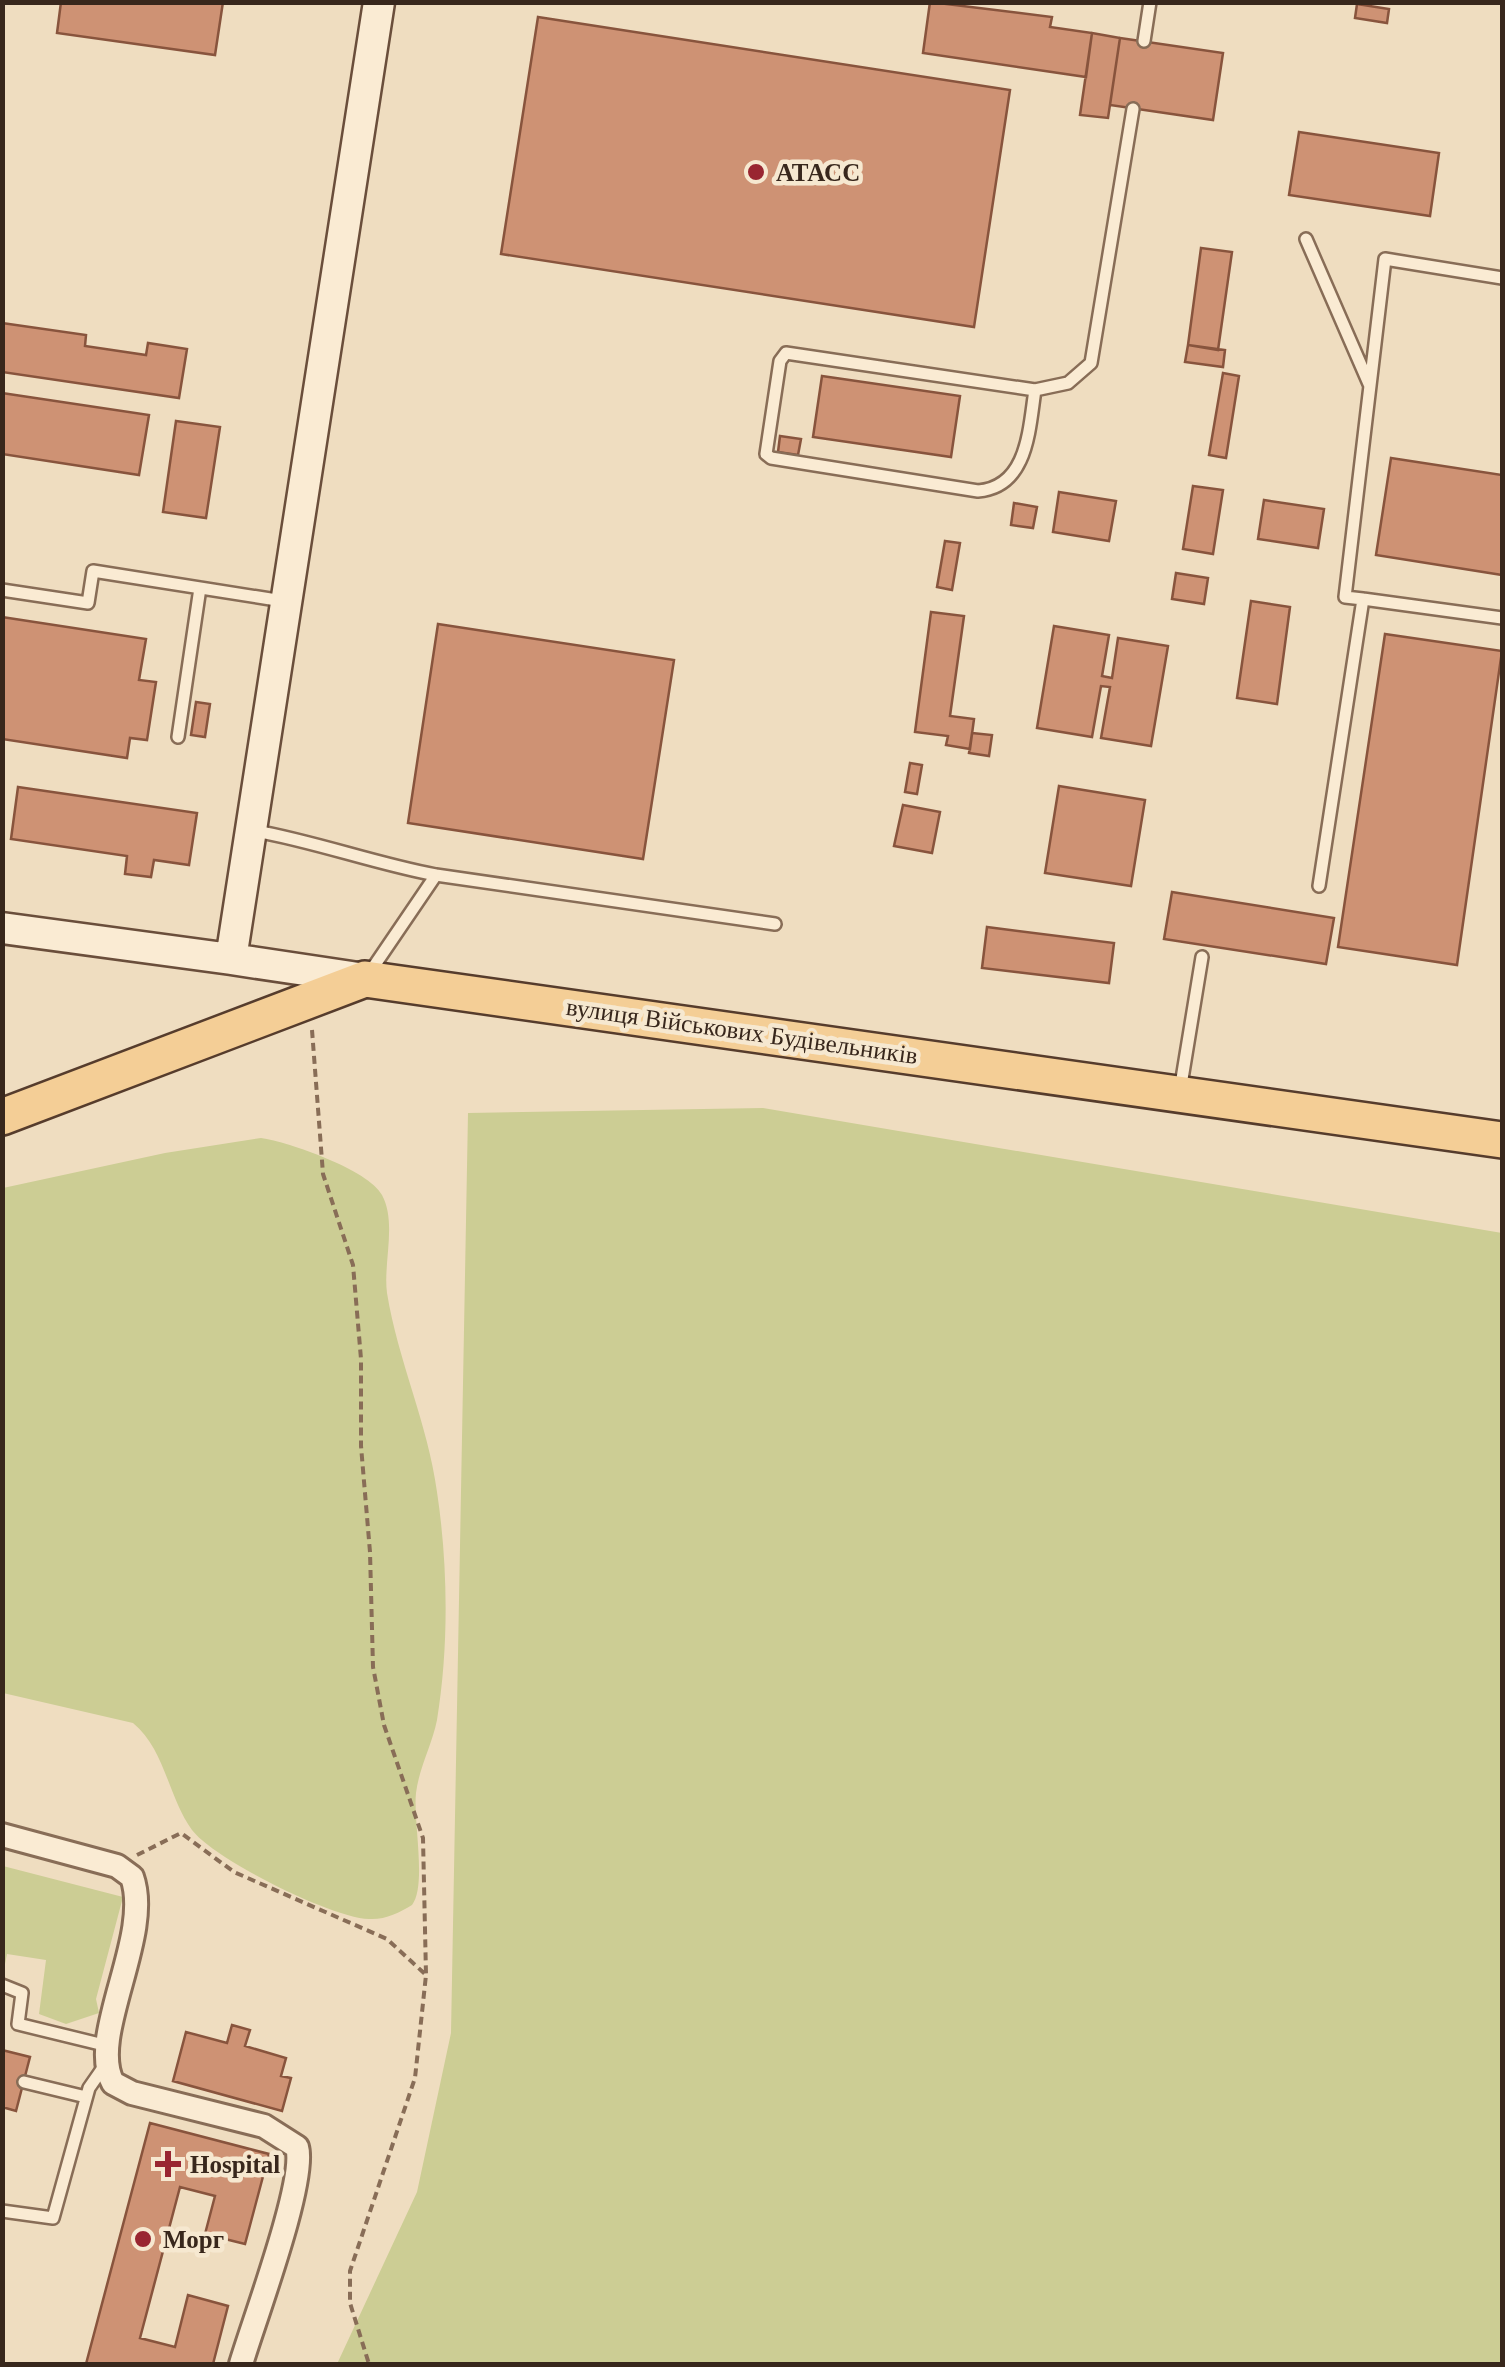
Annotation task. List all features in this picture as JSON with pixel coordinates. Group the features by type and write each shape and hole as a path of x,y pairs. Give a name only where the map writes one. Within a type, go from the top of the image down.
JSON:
{"main road":[{"name":"вулиця Військових Будівельників","path":"2,1117 366,978 1502,1140"}],"street":[{"path":"230,960 379,2"},
{"path":"6,932 366,978"},
{"path":"2,1835 116,1866 132,1878 136,1898 107,2056 113,2082 122,2088 264,2126 297,2147 300,2160 292,2194 241,2364"}],"lane":[{"path":"1144,41 1150,2"},
{"path":"1036,390 1024,454 1009,478 995,488 978,490 771,458 766,454 780,361 786,353 1036,390 1068,384 1091,363 1133,109"},
{"path":"1306,238 1370,387"},
{"path":"1502,278 1385,259 1346,598 1502,618"},
{"path":"2,590 88,603 93,571 283,601"},
{"path":"178,737 200,588"},
{"path":"1319,886 1363,599"},
{"path":"250,830 319,842 376,862 436,875 775,924"},
{"path":"366,978 436,875"},
{"path":"1180,1092 1202,957"},
{"path":"2,1986 22,1992 18,2024 107,2056 86,2097 53,2218 2,2211"},
{"path":"24,2082 86,2097"}],"path":[{"path":"308,997 323,1174 353,1265 361,1359 360,1446 370,1552 373,1667 389,1740 424,1838 426,1975 422,2045 412,2091 350,2271 350,2303 369,2364"},
{"path":"116,1866 181,1833 234,1872 387,1939 426,1975"}],"green space":[{"path":"763,1108 1502,1233 1502,2364 337,2364 417,2192 451,2033 468,1113"},
{"path":"261,1138 308,1151 345,1167 362,1176 382,1195 389,1218 387,1293 437,1492 445,1577 445,1635 437,1720 416,1793 419,1883 412,1905 381,1918 352,1916 303,1898 248,1871 205,1842 184,1817 152,1746 133,1723 3,1693 3,1188 165,1153"},
{"path":"3,1866 123,1897 96,1999 99,2013 66,2024 39,2014 46,1960 7,1954 3,1974"}],"building":[{"path":"61,2 223,2 215,55 57,33"},
{"path":"930,2 1052,17 1050,27 1092,33 1086,77 923,53"},
{"path":"1357,4 1389,9 1387,23 1355,18"},
{"name":"АТАСС","path":"538,17 1010,90 974,327 501,254"},
{"path":"1092,33 1120,38 1108,118 1080,115"},
{"path":"1120,38 1223,53 1213,120 1110,105"},
{"path":"1299,132 1439,153 1430,216 1289,195"},
{"path":"1201,248 1232,252 1218,350 1188,345"},
{"path":"2,323 86,335 85,346 146,355 148,343 187,349 179,398 2,372"},
{"path":"1188,345 1225,350 1223,367 1185,362"},
{"path":"1223,373 1239,376 1226,458 1209,455"},
{"path":"822,376 960,396 951,457 813,437"},
{"path":"2,393 149,415 139,475 2,454"},
{"path":"176,421 220,427 206,518 163,512"},
{"path":"780,436 801,439 798,455 778,452"},
{"path":"1391,458 1502,475 1502,575 1376,555"},
{"path":"1193,486 1223,490 1213,554 1183,549"},
{"path":"1059,492 1116,501 1109,541 1053,532"},
{"path":"1264,500 1324,509 1318,548 1258,539"},
{"path":"1014,503 1037,507 1033,528 1011,525"},
{"path":"945,541 960,543 952,590 937,587"},
{"path":"1176,573 1208,578 1204,604 1172,599"},
{"path":"1251,601 1290,607 1277,704 1237,698"},
{"path":"931,612 964,616 950,716 974,719 970,749 946,745 948,736 915,732"},
{"path":"2,617 146,639 139,680 156,682 147,740 130,738 127,758 2,739"},
{"path":"438,624 674,660 643,859 408,823"},
{"path":"1054,626 1109,635 1102,676 1112,678 1118,638 1168,646 1151,746 1101,738 1110,687 1101,686 1092,737 1037,728"},
{"path":"1385,634 1502,651 1457,965 1338,947"},
{"path":"196,702 210,704 205,737 191,735"},
{"path":"972,733 992,735 989,756 969,753"},
{"path":"910,763 922,765 917,794 905,792"},
{"path":"1059,786 1145,800 1131,886 1045,873"},
{"path":"18,787 197,813 189,865 154,860 151,877 125,874 127,856 11,839"},
{"path":"903,805 940,812 932,853 894,846"},
{"path":"1172,892 1334,918 1326,964 1164,939"},
{"path":"987,927 1114,943 1109,983 982,968"},
{"path":"232,2025 250,2030 245,2046 286,2058 281,2076 291,2078 282,2111 173,2081 186,2032 227,2043"},
{"path":"2,2050 30,2057 16,2111 2,2107"},
{"name":"Морг","path":"150,2123 269,2154 245,2244 205,2234 215,2196 180,2187 140,2338 175,2347 188,2295 228,2306 213,2364 86,2364"}],"place":[{"name":"АТАСС","path":"756,172"},
{"name":"Hospital","path":"168,2164"},
{"name":"Морг","path":"143,2239"}]}
